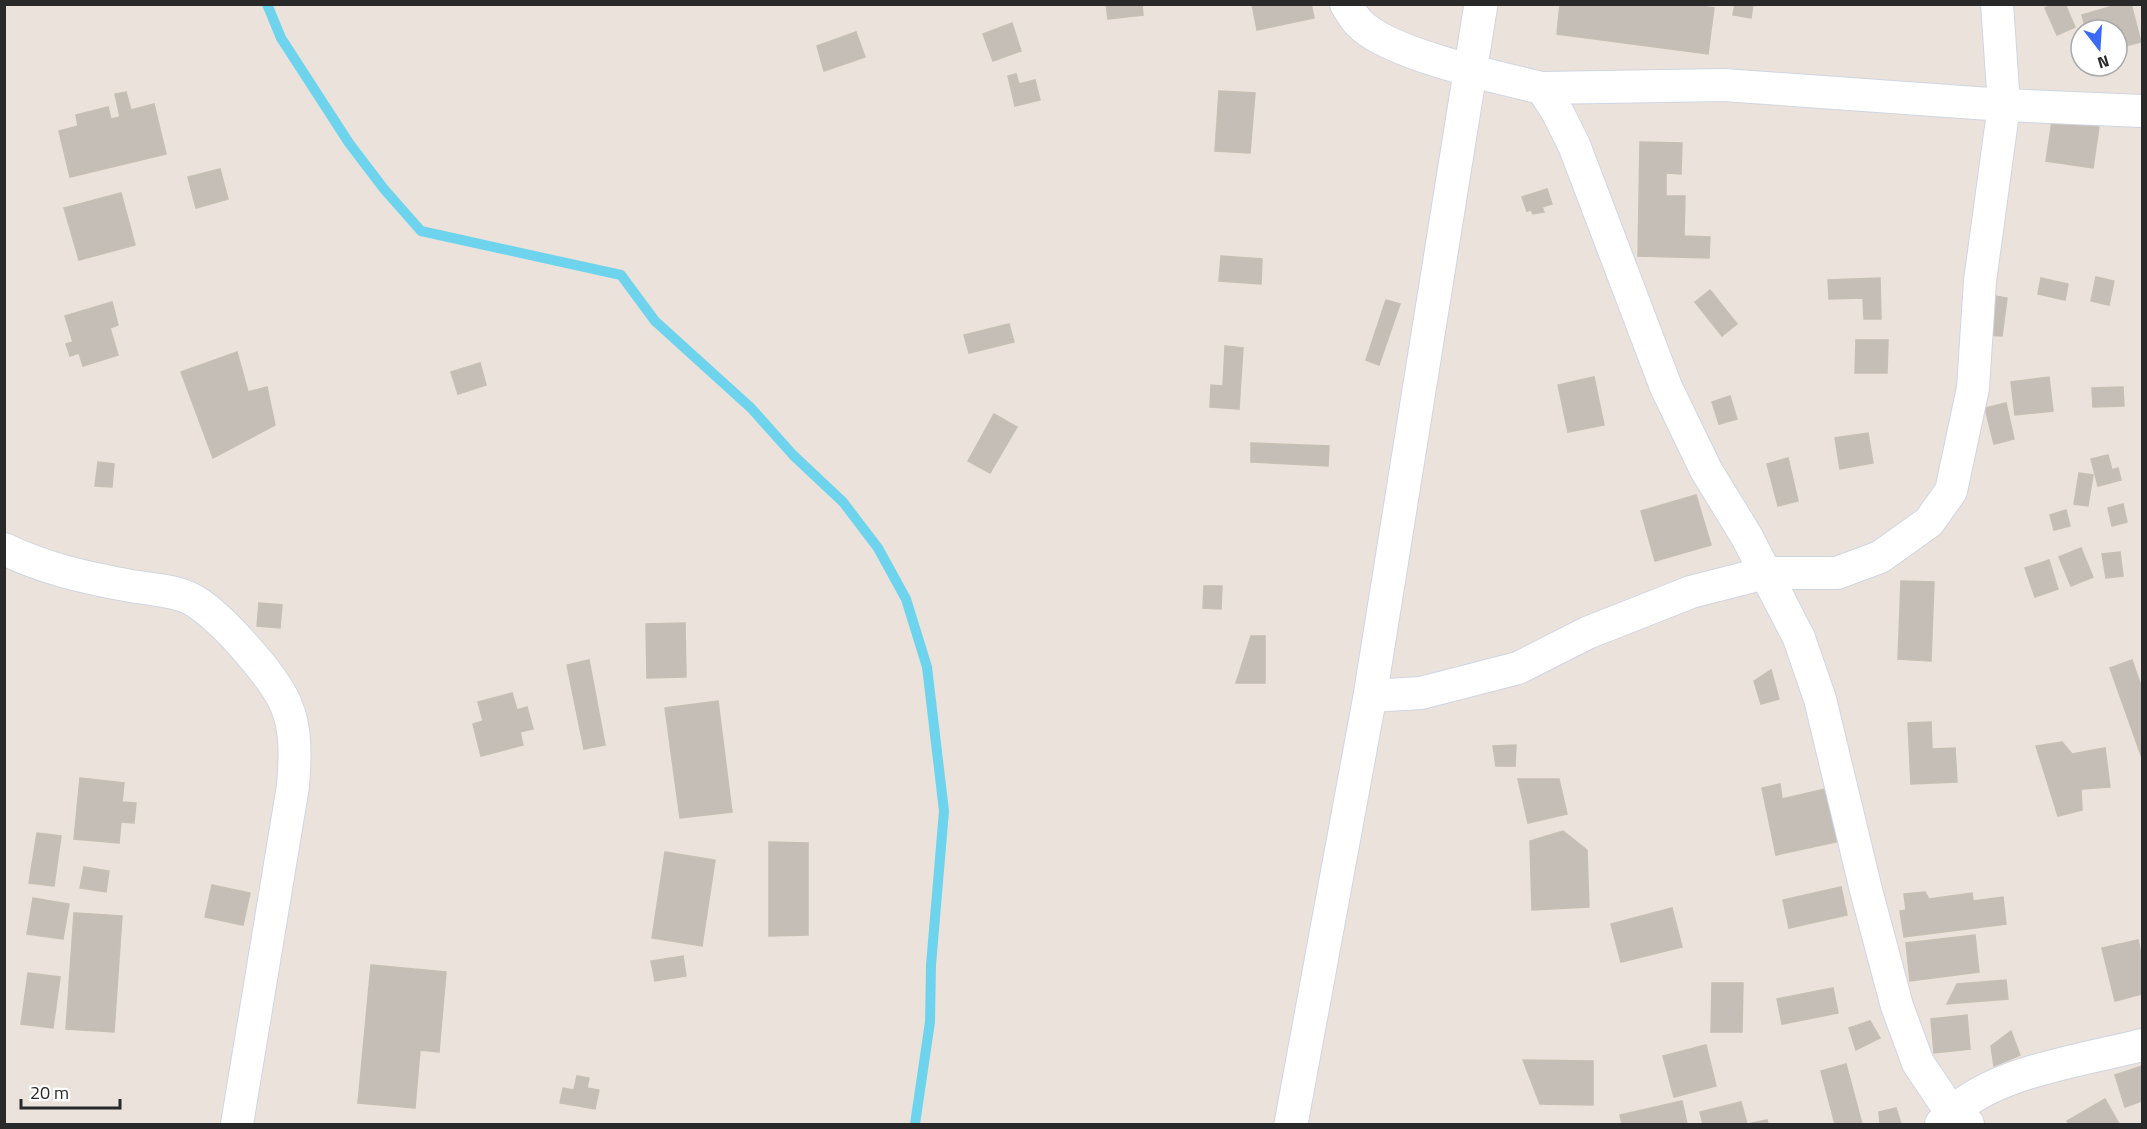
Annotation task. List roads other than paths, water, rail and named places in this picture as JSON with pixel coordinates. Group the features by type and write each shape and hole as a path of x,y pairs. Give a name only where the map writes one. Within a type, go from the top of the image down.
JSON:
{"main road":[{"path":"1292,1125 1370,696 1481,4"}],"street":[{"path":"1346,4 1360,25 1385,40 1470,72 1542,88 1724,85 2004,105 2142,111"},
{"path":"1370,696 1422,693 1508,671 1637,612 1691,592 1765,573 1837,573 1880,557 1929,522 1951,491 1973,388 1980,281 2004,105 1997,4"},
{"path":"1542,88 1574,145 1666,387 1706,470 1799,638 1820,699 1866,890 1897,1006 1918,1063 1953,1120 1986,1090 2048,1067 2142,1046"},
{"path":"4,549 28,561 71,574 188,597 206,607 245,648 286,705 295,757 293,786 237,1125"}],"waterway":[{"path":"267,4 281,38 349,143 384,189 421,231 621,275 655,321 751,408 793,455 843,502 878,548 906,599 927,667 944,811 931,965 930,1022 915,1124"}]}
